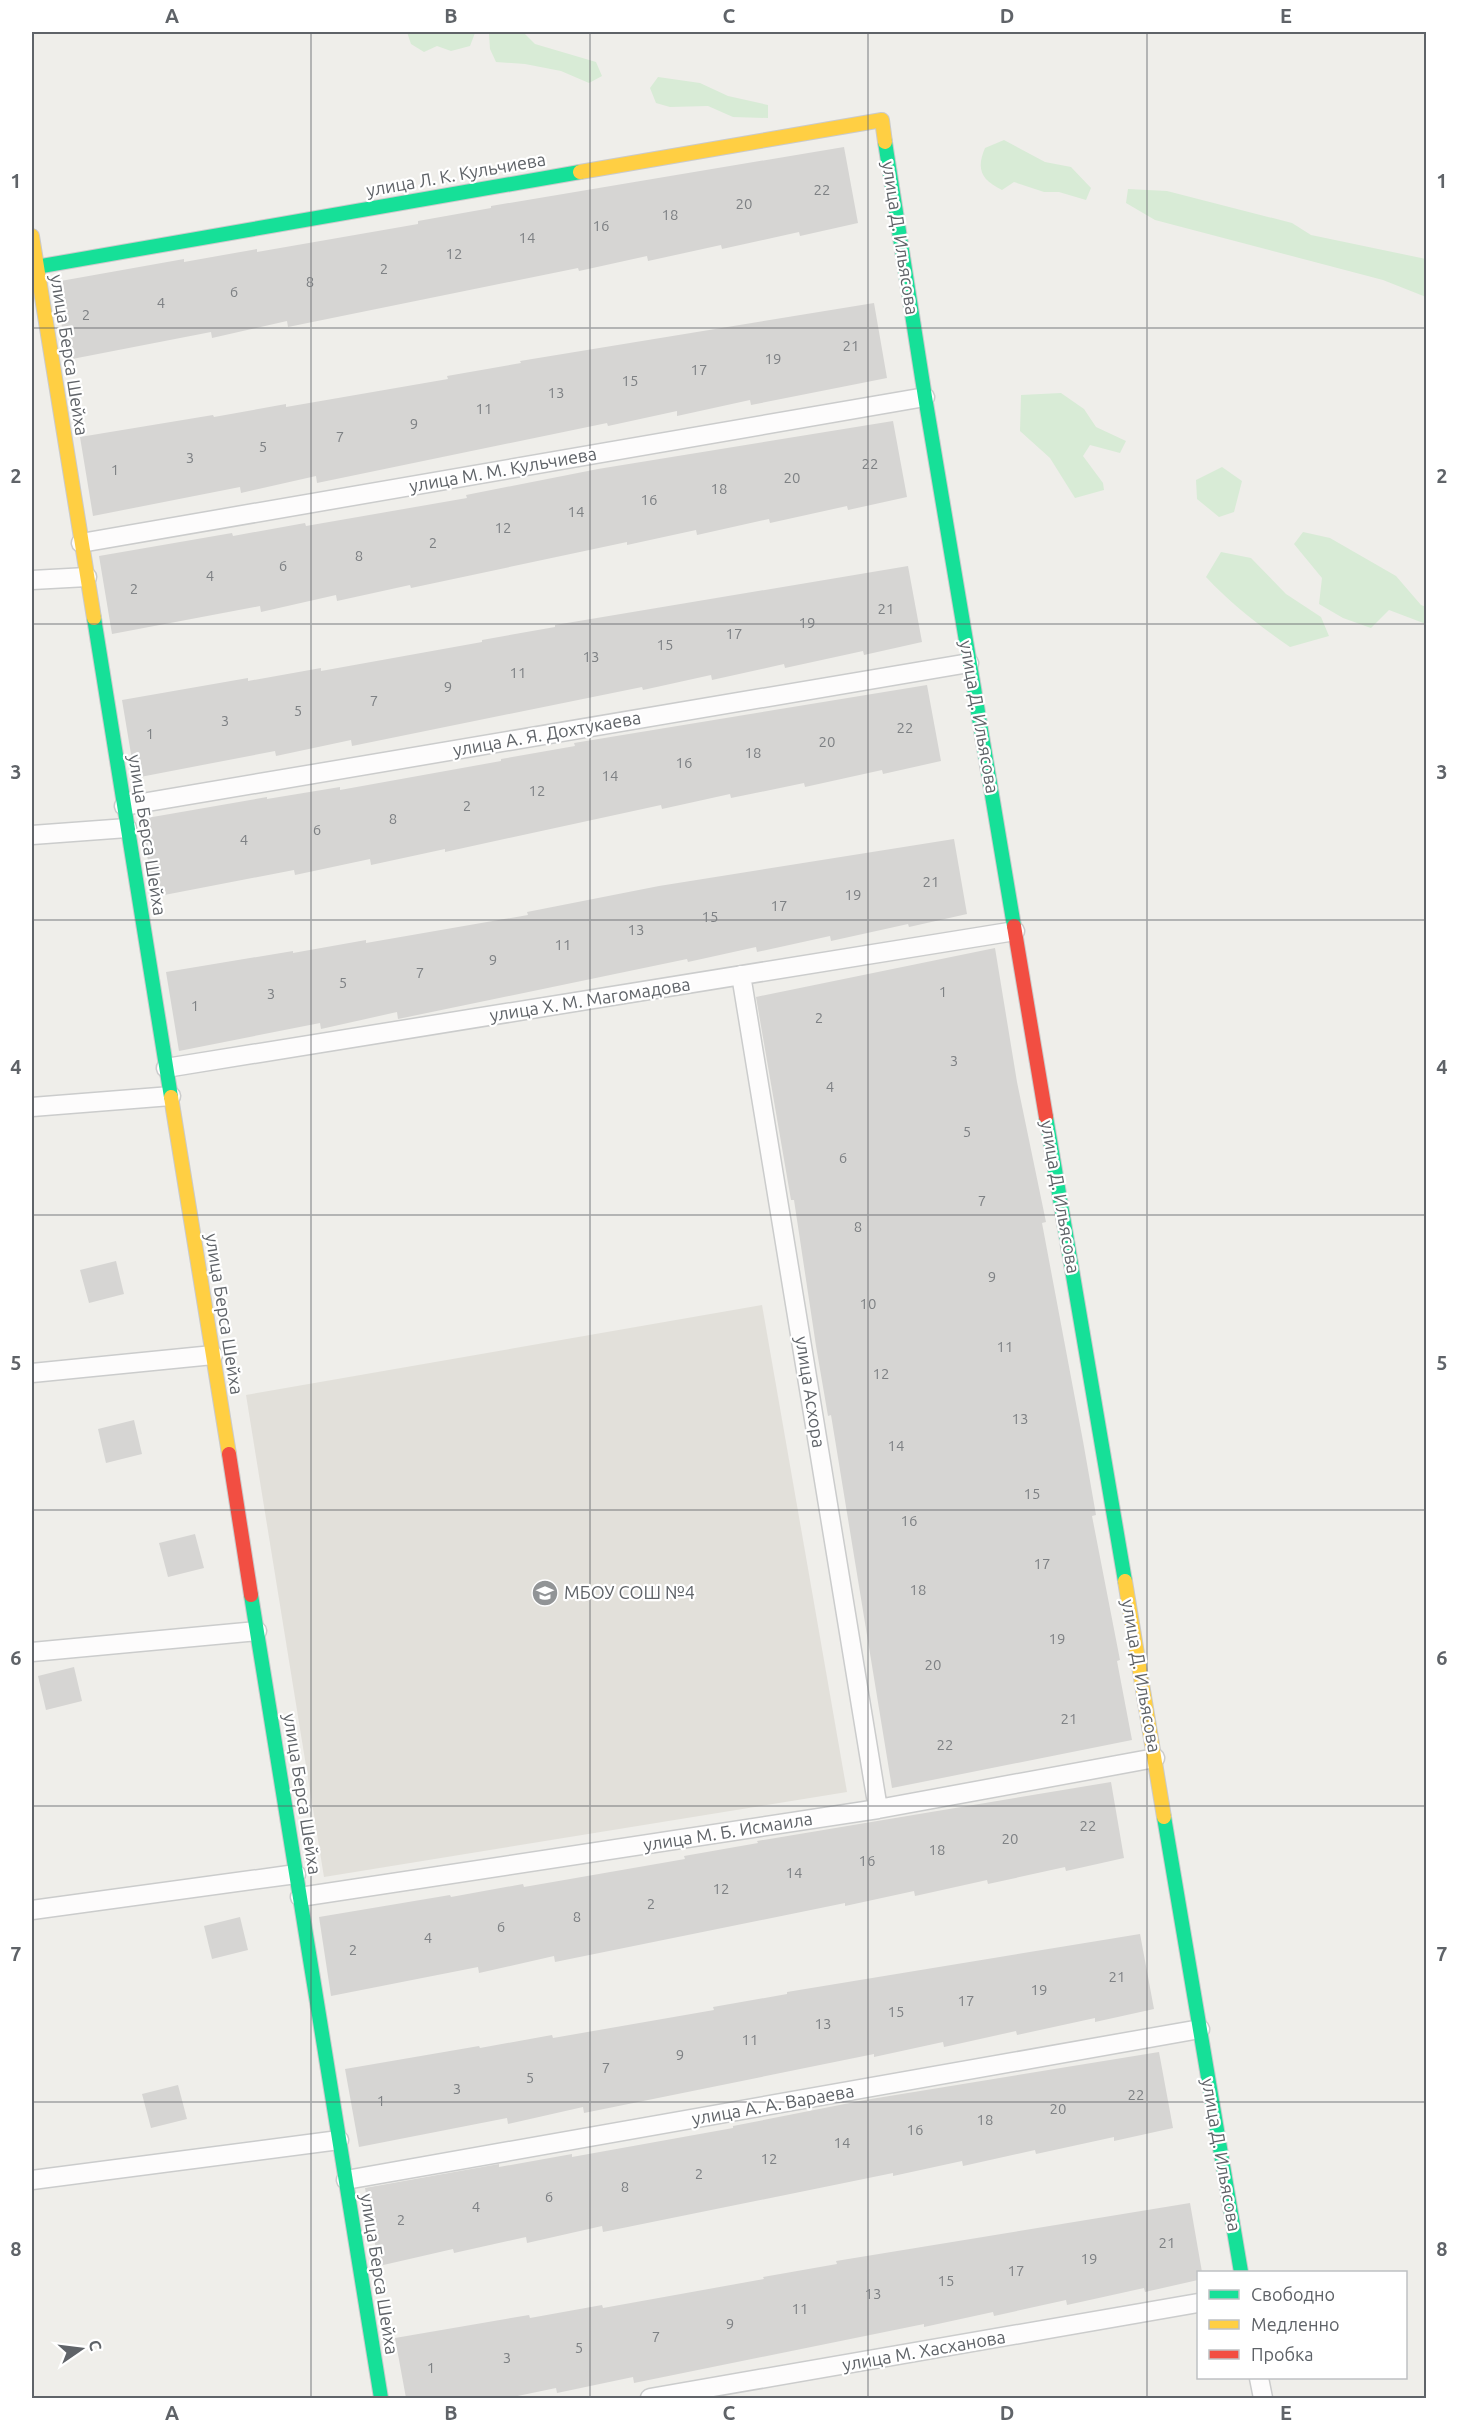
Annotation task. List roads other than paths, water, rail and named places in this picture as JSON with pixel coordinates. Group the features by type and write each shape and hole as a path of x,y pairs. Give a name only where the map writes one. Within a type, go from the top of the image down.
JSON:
{"street":[{"name":"улица Л. К. Кульчиева","path":"36,267 882,120"},
{"name":"улица Д. Ильясова","path":"882,120 969,663 1241,2271"},
{"name":"улица Берса Шейха","path":"32,236 381,2398"},
{"name":"улица М. М. Кульчиева","path":"81,543 925,397"},
{"path":"32,580 87,577"},
{"name":"улица А. Я. Дохтукаева","path":"124,806 969,663"},
{"path":"32,835 127,828"},
{"name":"улица Х. М. Магомадова","path":"166,1068 1015,931"},
{"name":"улица Асхора","path":"741,975 878,1809"},
{"path":"32,1107 171,1096"},
{"path":"32,1373 213,1354"},
{"path":"32,1652 257,1631"},
{"name":"улица М. Б. Исмаила","path":"300,1897 878,1809 1155,1758"},
{"path":"32,1911 296,1874"},
{"name":"улица А. А. Вараева","path":"346,2180 1200,2029"},
{"path":"32,2180 339,2140"},
{"name":"улица М. Хасханова","path":"650,2398 1197,2303"},
{"path":"1259,2379 1263,2398"}],"place":[{"name":"МБОУ СОШ №4","path":"545,1593"}]}
